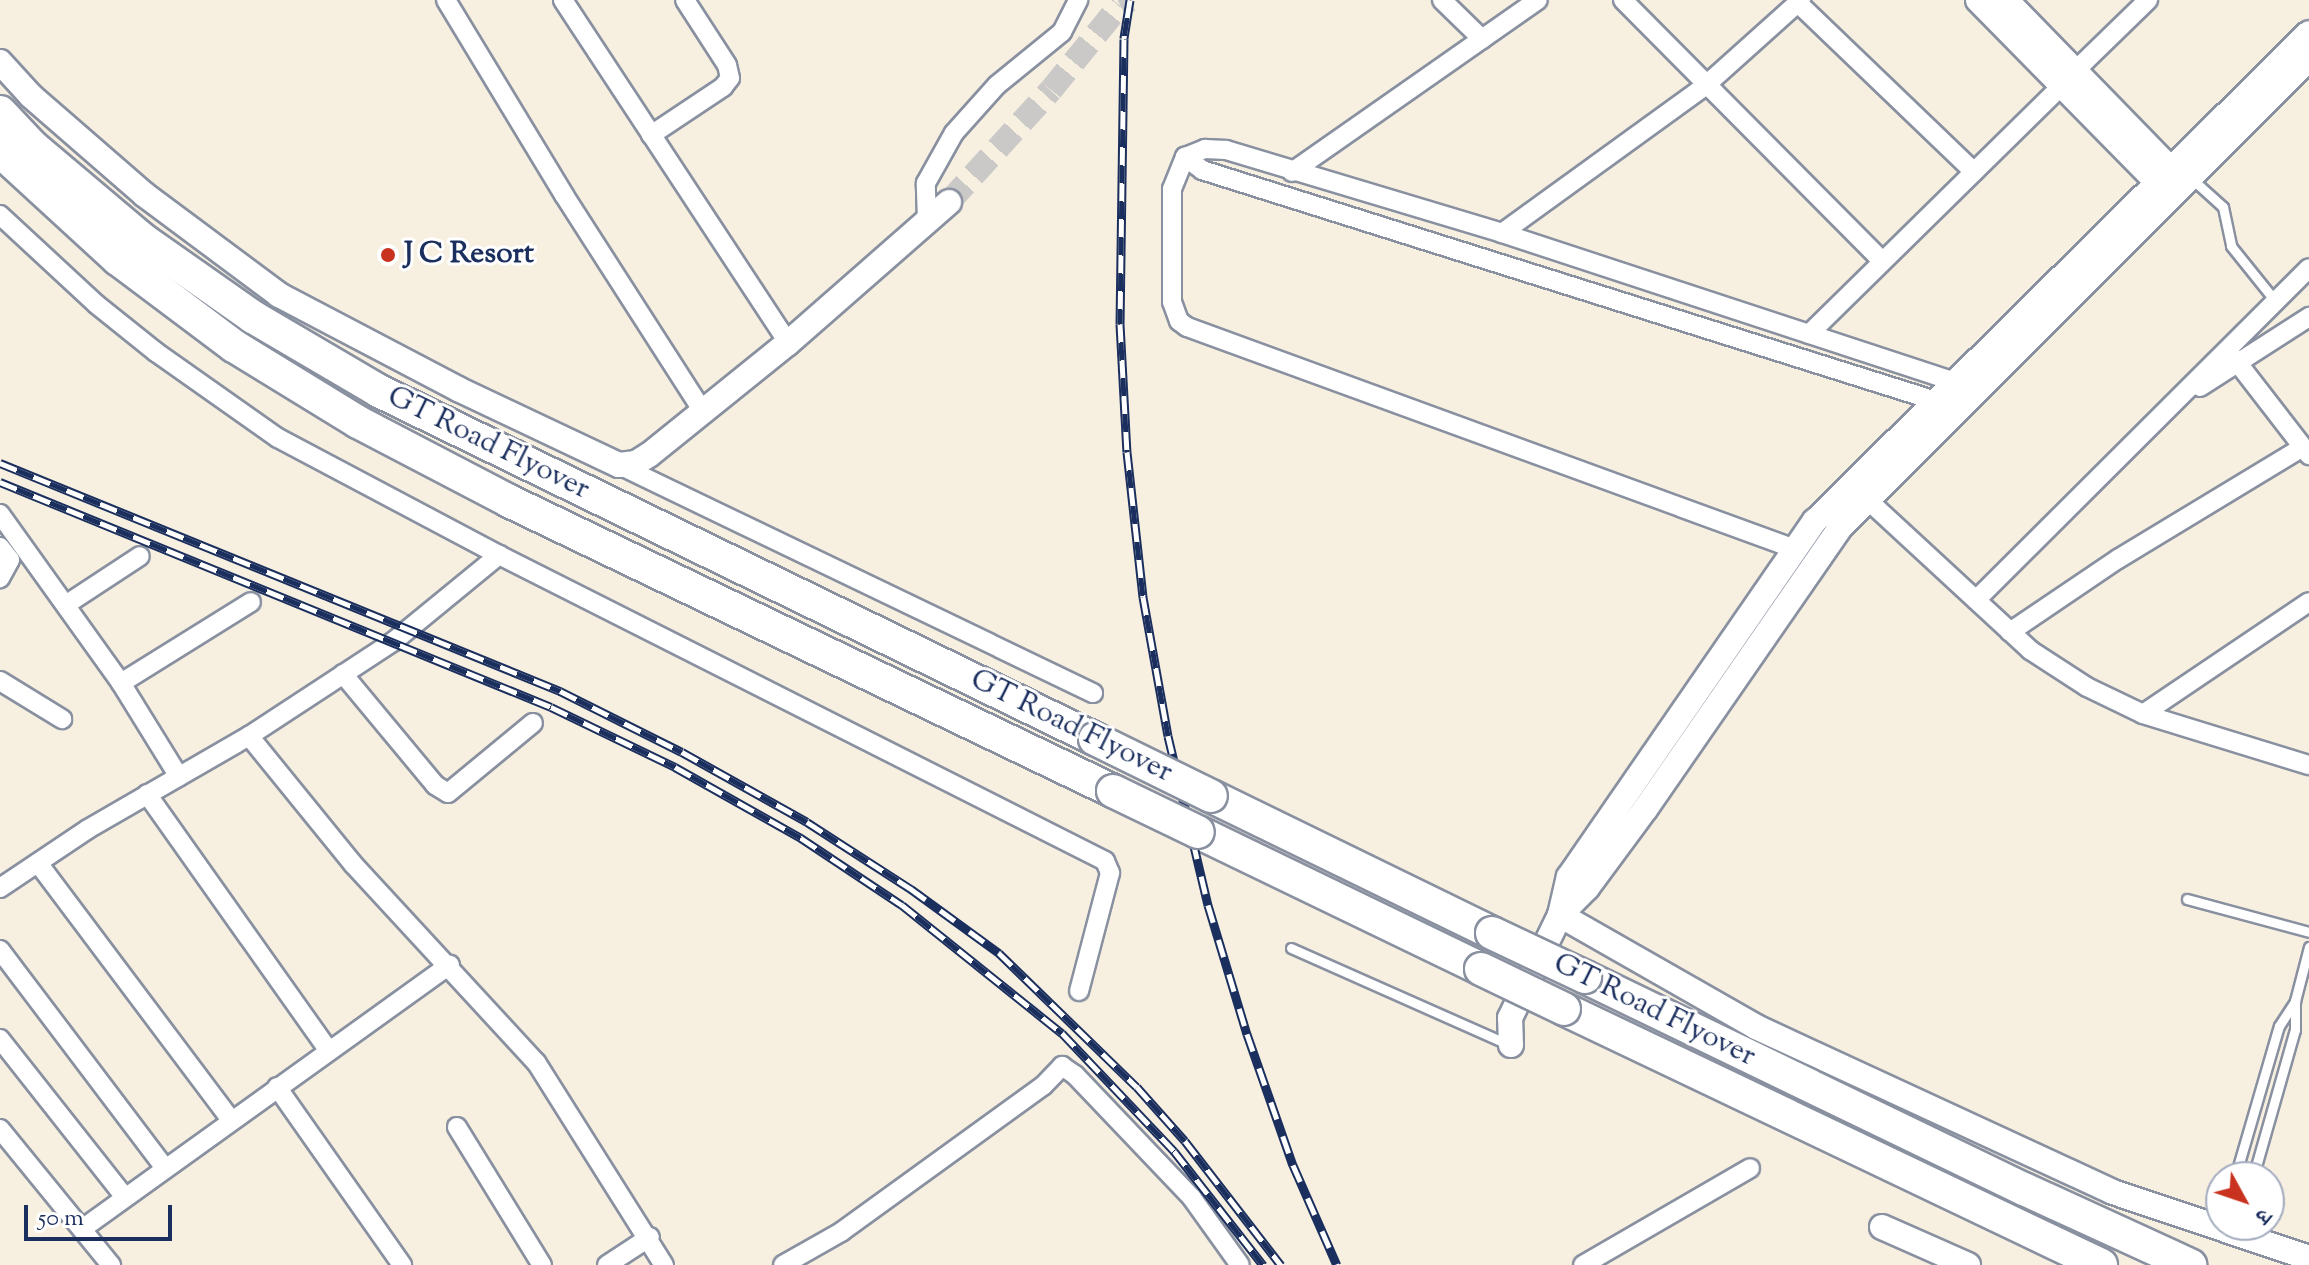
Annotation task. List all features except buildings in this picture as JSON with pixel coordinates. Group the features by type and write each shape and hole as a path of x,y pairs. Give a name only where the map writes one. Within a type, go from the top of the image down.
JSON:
{"highway":[{"name":"GT Road Flyover","path":"0,112 32,146 142,239 253,317 379,391 1492,933 2024,1189 2190,1265"},
{"name":"GT Road Flyover","path":"0,151 118,259 234,346 358,422 509,501 2101,1265"}],"street":[{"path":"446,0 564,195 702,410"},
{"path":"563,0 788,343"},
{"path":"651,135 723,87 730,78 727,65 685,0"},
{"path":"927,220 926,183 954,133 997,85 1062,32 1078,0"},
{"path":"1442,0 1482,39"},
{"path":"1292,172 1538,0"},
{"path":"1623,0 1882,261"},
{"path":"1978,0 2068,78 2175,182"},
{"path":"2006,0 2068,78"},
{"path":"1809,334 2148,0"},
{"path":"1502,233 1705,86 1800,1 1974,172"},
{"path":"1511,1045 1510,1018 1560,915 1569,877 1815,521 1859,493 2175,182 2309,33"},
{"path":"1560,915 1587,888 1840,528 1859,493 1936,401 2309,59"},
{"path":"0,62 31,96 145,195 279,295 458,389 1093,693"},
{"path":"1795,549 1187,327 1174,312 1172,288 1172,189 1185,157 1205,149 1226,150 1502,233 1955,382"},
{"path":"1185,157 1202,170 1936,401"},
{"path":"619,465 636,463 649,455 788,343 949,202"},
{"path":"0,215 96,304 278,438 499,555 1105,861 1110,873 1079,991"},
{"path":"1976,600 2309,268"},
{"path":"2184,396 2239,365 2309,317"},
{"path":"2010,632 2118,559 2306,451 2229,349"},
{"path":"1859,493 2030,650 2087,687 2143,714 2309,765"},
{"path":"0,514 121,683 179,777"},
{"path":"0,547 10,560 0,578"},
{"path":"0,888 147,794 249,736 343,674 437,609 499,555"},
{"path":"67,604 140,556"},
{"path":"121,683 251,602"},
{"path":"2143,714 2309,602"},
{"path":"343,674 435,785 448,793 533,723"},
{"path":"0,681 62,719"},
{"path":"249,736 353,864 450,965 542,1069 650,1237 664,1265"},
{"path":"147,794 328,1050"},
{"path":"38,863 231,1120"},
{"path":"1560,915 1756,1027 2113,1192 2205,1221"},
{"path":"0,950 164,1167"},
{"path":"82,1229 164,1167 450,965"},
{"path":"0,1039 124,1196"},
{"path":"783,1265 841,1232 1043,1086 1062,1066 1075,1075 1192,1198 1240,1265"},
{"path":"277,1087 402,1265"},
{"path":"457,1127 542,1265"},
{"path":"0,1129 111,1265"},
{"path":"1583,1265 1750,1168"},
{"path":"1882,1227 1968,1265"},
{"path":"607,1265 650,1237"},
{"path":"2264,1241 2309,1258"}],"lane":[{"path":"2175,182 2223,207 2231,246 2276,302"},
{"path":"2187,899 2309,932"},
{"path":"2258,1161 2295,1030 2295,1001 2309,947"},
{"path":"1291,948 1511,1045"},
{"path":"2240,1161 2279,1026 2295,1001"}],"tunnel":[{"path":"949,202 1051,90 1120,5 1130,0"}],"railway":[{"path":"1130,0 1124,39 1120,324 1127,452 1143,597 1168,736 1208,905 1247,1034 1293,1165 1337,1265"},
{"path":"0,463 560,691 682,752 807,822 911,889 999,953 1137,1087 1185,1141 1281,1265"},
{"path":"0,482 551,707 675,767 801,838 902,905 1062,1033 1174,1151 1263,1265"}],"place":[{"name":"J C Resort","path":"388,255"}]}
